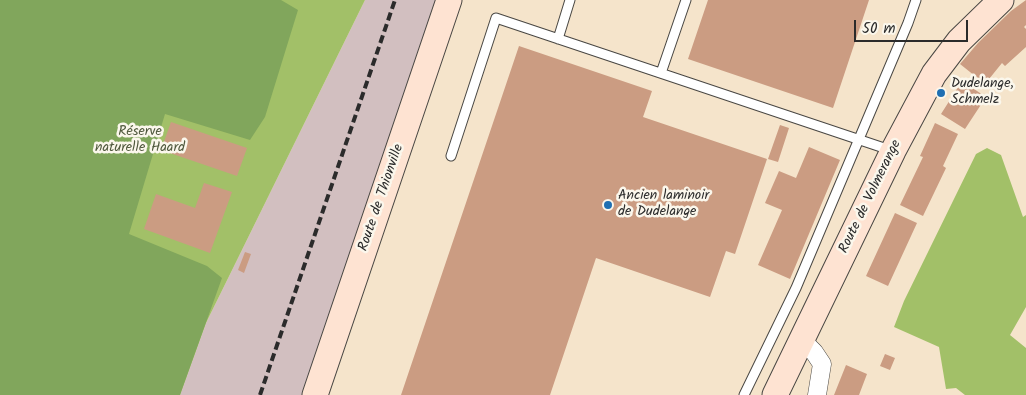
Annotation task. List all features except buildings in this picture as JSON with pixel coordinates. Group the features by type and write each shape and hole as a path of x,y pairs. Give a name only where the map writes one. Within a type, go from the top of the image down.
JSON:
{"main road":[{"name":"Route de Thionville","path":"315,395 449,0"},
{"name":"Route de Volmerange","path":"775,395 893,151 934,74 959,41 994,6"}],"street":[{"path":"802,340 814,352 822,364 817,395"}],"lane":[{"path":"558,39 570,0"},
{"path":"661,73 686,0"},
{"path":"744,395 796,288 916,0"},
{"path":"450,156 496,18 893,151"}],"shaded area":[{"path":"365,0 441,0 306,395 180,395 206,323"}],"green space":[{"name":"Réserve naturelle Haard","path":"0,0 365,0 206,323 180,395 0,395"},
{"name":"Réserve naturelle Haard","path":"0,0 281,0 298,10 265,117 250,140 165,114 129,234 207,266 222,278 180,395 0,395"},
{"path":"987,148 1001,155 1023,217 1026,215 1026,307 1010,335 1026,348 1026,395 965,395 956,388 946,389 939,347 894,327 904,301 976,154"}],"railway":[{"path":"260,395 395,0"}],"place":[{"name":"Dudelange, Schmelz","path":"941,93"},
{"name":"Ancien laminoir de Dudelange","path":"608,205"}]}
